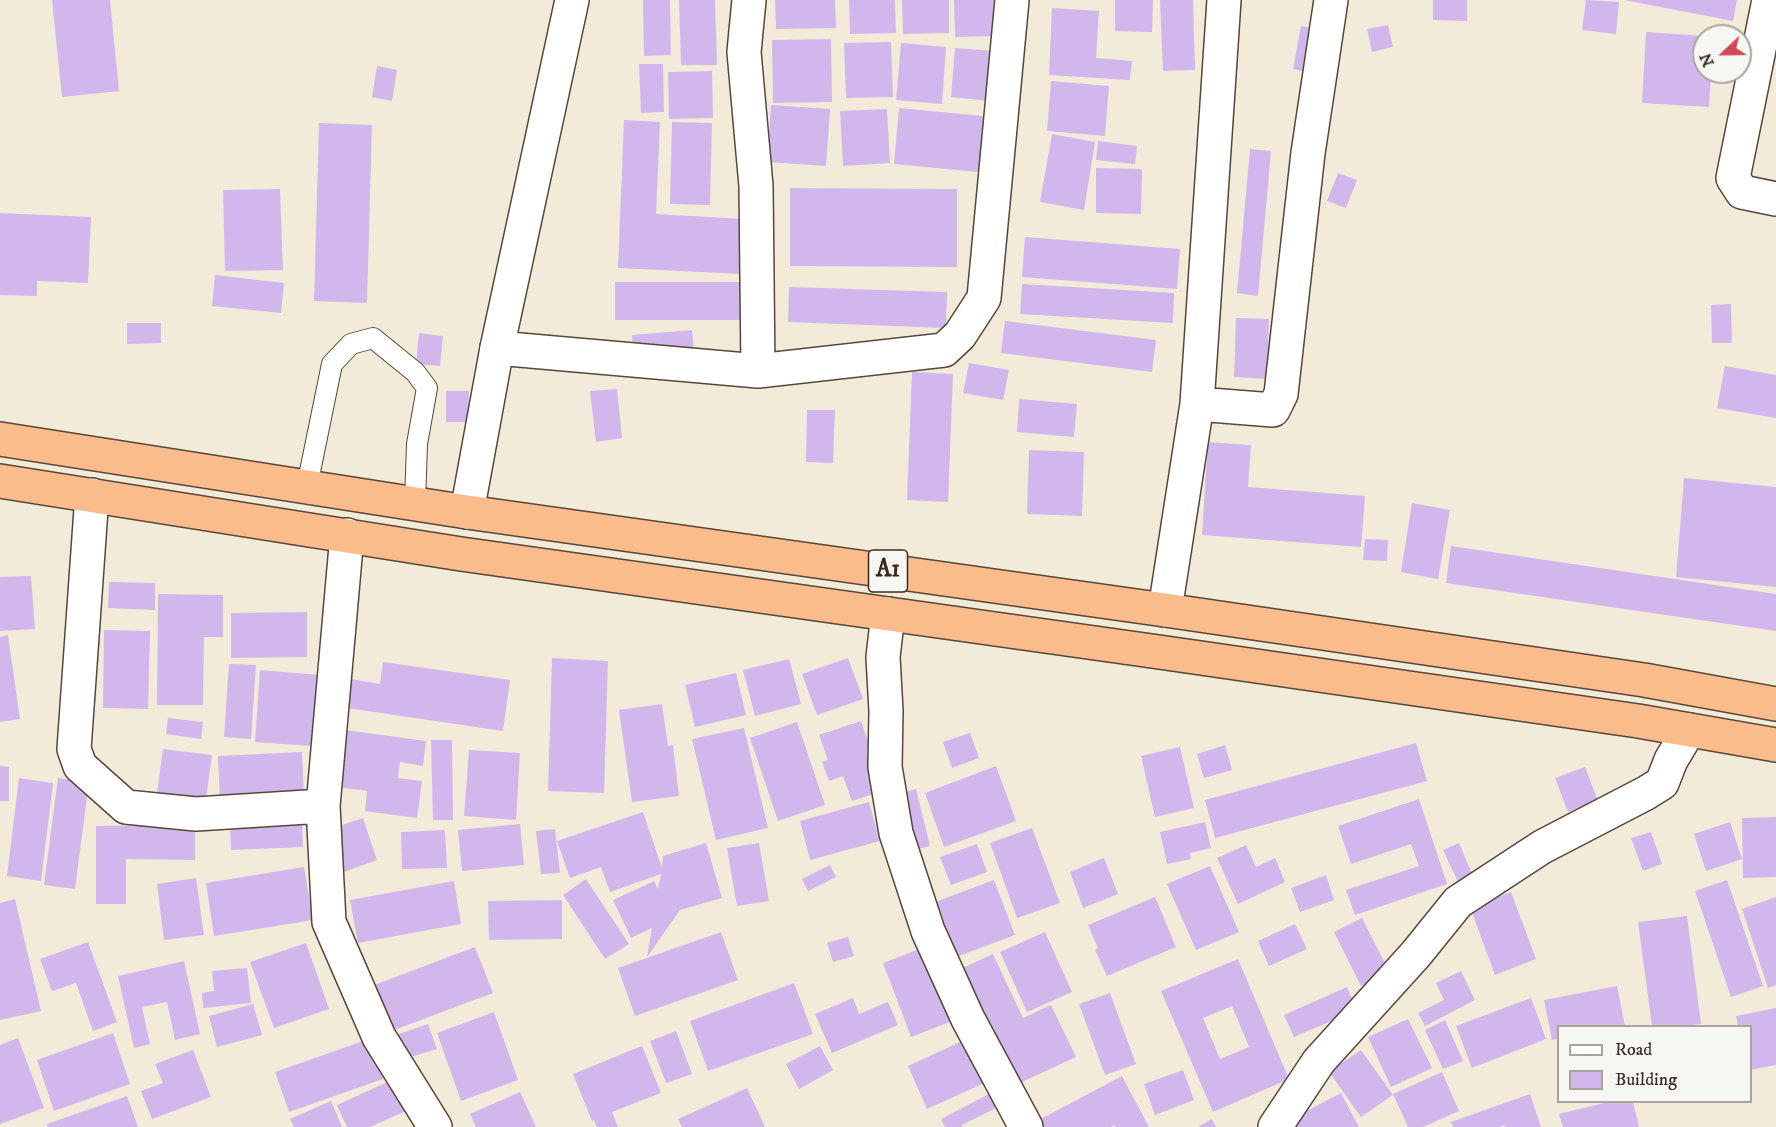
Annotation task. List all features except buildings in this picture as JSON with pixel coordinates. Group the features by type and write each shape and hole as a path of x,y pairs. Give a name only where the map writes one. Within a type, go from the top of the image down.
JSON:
{"highway":[{"name":"A1","path":"0,439 467,512 1644,680 1776,704"},
{"name":"A1","path":"0,481 461,554 1626,720 1776,745"}],"street":[{"path":"467,512 497,348 572,0"},
{"path":"749,0 744,52 756,186 758,371"},
{"path":"497,348 758,371 944,350 960,335 984,298 1012,0"},
{"path":"1165,610 1197,404 1224,0"},
{"path":"1197,404 1273,410 1281,394 1308,153 1331,0"},
{"path":"1769,0 1734,178 1742,192 1776,199"},
{"path":"92,495 74,749 80,766 126,807 196,814 322,806"},
{"path":"347,535 322,806 329,922 379,1037 435,1127"},
{"path":"888,614 884,657 885,767 896,833 928,932 968,1019 1026,1127"},
{"path":"1275,1127 1319,1061 1416,954 1458,902 1542,847 1662,783 1671,760 1689,730"}],"lane":[{"path":"307,486 332,364 351,344 373,338 415,372 427,388 417,444 415,503"}]}
